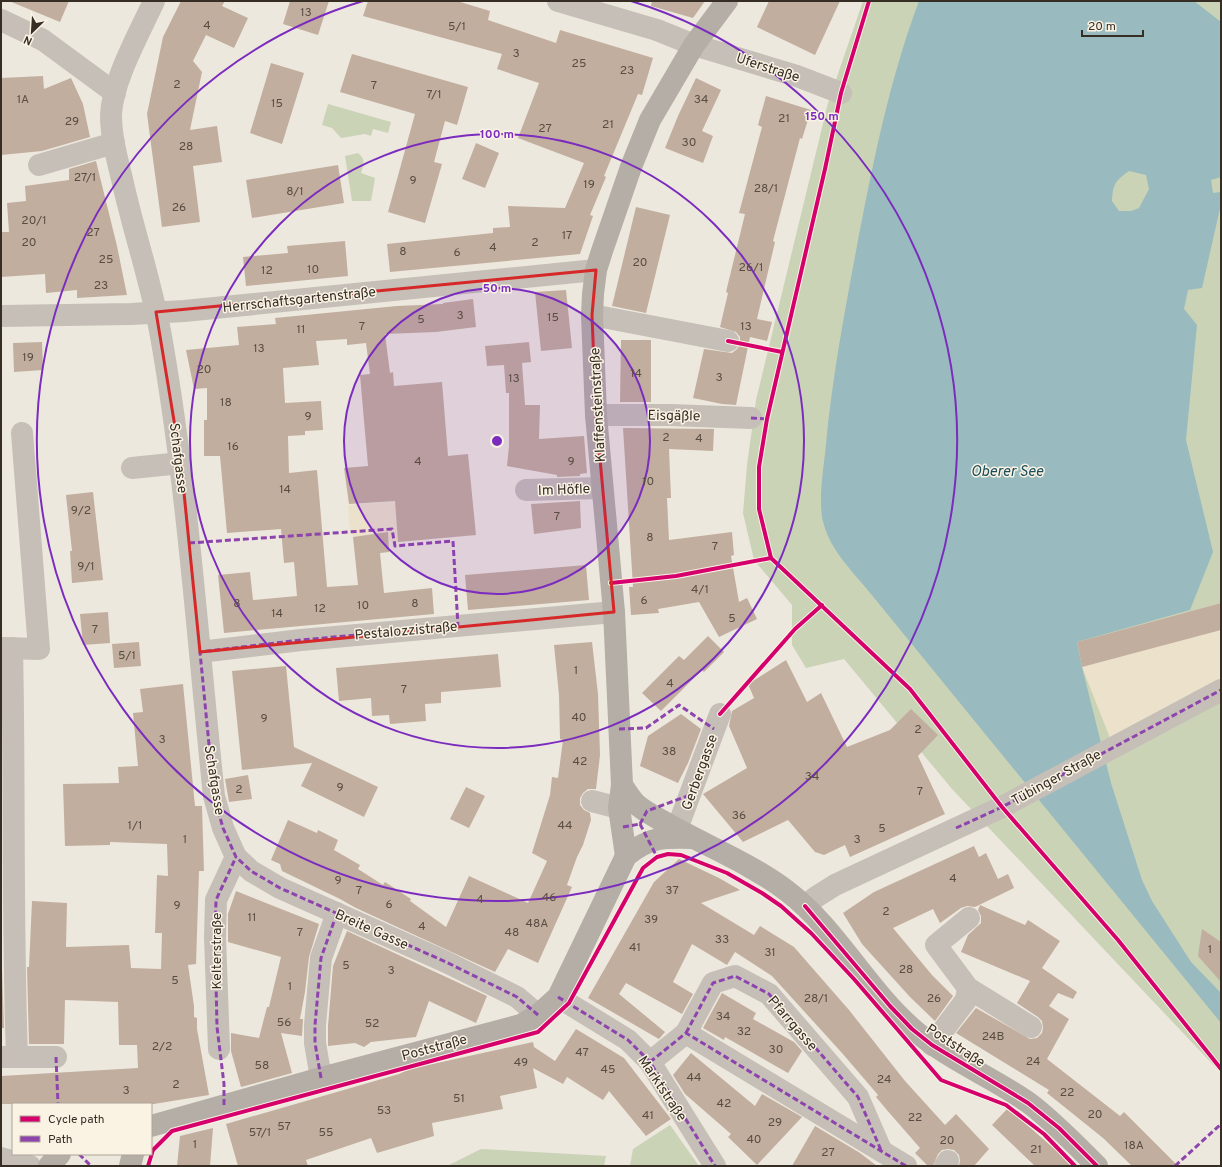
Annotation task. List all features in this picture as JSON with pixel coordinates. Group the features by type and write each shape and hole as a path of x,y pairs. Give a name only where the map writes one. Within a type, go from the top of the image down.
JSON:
{"main road":[{"name":"Klaffensteinstraße","path":"622,786 614,612 596,415 592,315 596,270 623,189 650,120 694,45 727,1"},
{"path":"622,786 619,808 626,856"},
{"name":"Poststraße","path":"622,786 634,803 685,834 756,871 786,890 805,906 890,1006 912,1029 932,1045 1028,1103 1059,1128 1097,1166"},
{"name":"Poststraße","path":"152,1126 321,1078 521,1025 538,1015 558,997 626,856 648,840 685,834"},
{"path":"48,1166 59,1155"},
{"path":"130,1166 133,1155"}],"street":[{"name":"Schafgasse","path":"154,1 123,69 115,94 111,114 114,143 126,197 162,339 181,463 214,796 223,828"},
{"name":"Uferstraße","path":"558,1 657,30 694,45 797,76 841,93"},
{"path":"1,20 43,40 115,94"},
{"path":"39,165 114,143"},
{"name":"Herrschaftsgartenstraße","path":"1,316 131,314 596,270"},
{"path":"592,315 728,341"},
{"name":"Eisgäßle","path":"596,415 670,415 751,418"},
{"path":"22,433 39,649 6,648 8,765 7,958 9,1057 56,1057"},
{"path":"132,468 181,463"},
{"name":"Im Höfle","path":"526,490 602,488"},
{"name":"Pestalozzistraße","path":"200,652 309,640 614,612"},
{"name":"Tübinger Straße","path":"805,906 835,885 1002,807 1031,790 1221,690"},
{"name":"Gerbergasse","path":"685,834 720,714"},
{"path":"592,801 619,808"},
{"name":"Breite Gasse","path":"223,828 236,857 251,871 280,888 446,962 517,996 538,1015"},
{"name":"Kelterstraße","path":"219,1049 215,937 216,900 236,857"},
{"path":"321,1078 315,1043 315,1025 321,958 337,913"},
{"path":"969,918 936,944 968,988 1031,1027"},
{"name":"Pfarrgasse","path":"650,1062 686,1033 713,983 735,976 769,994 858,1097 881,1150"},
{"path":"932,1045 966,1000 968,988"},
{"name":"Marktstraße","path":"558,997 628,1040 650,1062 715,1166"},
{"path":"686,1033 906,1166"},
{"path":"1,1158 30,1166"}],"highlighted area":[{"path":"596,270 592,315 596,415 614,612 200,652 181,463 156,312"}],"green space":[{"name":"Oberer See","path":"863,1 1221,1 1221,1073 952,789 844,659 806,668 792,645 792,605 754,560 743,513 747,465 756,400 828,103"},
{"path":"328,104 391,122 388,133 373,129 371,136 365,134 341,138 332,128 322,125"},
{"path":"358,153 364,162 361,173 375,178 371,201 352,201 345,156"},
{"path":"670,1125 699,1166 630,1166 633,1149"},
{"path":"481,1149 606,1156 604,1166 447,1166"}],"shaded area":[{"path":"395,501 398,542 389,541 379,533 353,537 349,523 348,505"},
{"path":"1221,603 1221,690 1112,743 1082,667 1077,642"}],"water":[{"name":"Oberer See","path":"919,1 1194,1 1221,22 1221,177 1211,180 1213,193 1221,192 1221,204 1202,288 1188,290 1184,309 1197,325 1186,440 1213,552 1190,610 1077,642 1111,783 1142,880 1152,901 1191,962 1221,993 1221,1023 837,553 827,535 822,516 821,496 835,372 862,219 875,156 890,93 908,31","holes":["1129,171 1146,175 1149,189 1139,208 1131,211 1119,211 1112,201 1114,187 1118,180"]}],"building":[{"path":"9,1 69,1 60,22"},
{"path":"181,1 225,1 222,6 248,18 234,48 206,35 193,61 202,72 190,130 217,126 222,162 193,166 200,222 162,227 147,114 163,37"},
{"path":"290,1 329,1 318,35 283,24"},
{"path":"368,1 457,1 490,11 488,20 556,43 560,30 653,58 642,95 638,94 604,176 606,177 590,215 593,216 580,254 390,272 387,244 493,233 493,228 510,227 508,206 565,208 584,163 518,138 539,83 497,69 502,54 363,16"},
{"path":"652,1 705,1 693,18 651,6"},
{"path":"769,1 840,1 815,55 757,27"},
{"path":"352,54 468,87 457,125 445,121 434,162 442,164 425,223 388,212 415,114 340,92"},
{"path":"271,63 304,73 282,144 250,133"},
{"path":"43,76 44,89 71,78 83,104 90,137 42,151 1,155 1,78"},
{"path":"696,78 721,90 702,131 713,136 703,163 665,148"},
{"path":"766,96 811,110 802,139 800,138 773,241 775,242 757,319 772,322 767,341 750,337 736,405 722,404 693,398 704,349 732,353 740,344 740,337 736,332 720,327 728,293 726,292 745,214 739,213 762,127 758,125"},
{"path":"476,143 499,153 485,188 462,179"},
{"path":"96,161 117,246 127,295 77,298 77,290 46,293 45,274 1,277 1,232 9,232 7,203 26,201 25,186 69,180 69,169"},
{"path":"338,165 344,203 252,218 246,180"},
{"path":"636,207 670,215 646,313 612,306"},
{"path":"345,241 348,276 246,286 243,257 288,253 287,246"},
{"path":"566,290 572,348 541,351 535,292"},
{"path":"473,299 476,327 436,332 385,334 390,373 393,372 394,386 442,382 448,456 468,454 476,535 398,542 395,501 349,504 344,468 368,466 360,375 370,374 366,343 347,345 347,339 316,341 319,365 283,368 285,403 321,401 323,430 305,431 305,435 288,436 289,473 317,470 327,587 358,585 353,537 388,532 389,552 380,553 384,593 432,588 434,614 224,633 218,575 250,572 253,600 297,596 294,562 284,563 281,529 227,533 220,456 204,456 204,420 207,420 207,388 194,389 186,350 239,345 237,327 276,324 275,318 397,306 443,304"},
{"path":"621,340 651,340 651,402 620,402"},
{"path":"42,342 43,370 14,372 13,343"},
{"path":"529,342 531,362 522,363 525,405 540,405 539,439 584,436 587,473 580,474 580,476 557,477 557,475 507,466 509,446 509,393 506,393 504,365 487,366 485,346"},
{"path":"623,428 714,429 713,451 669,449 671,498 667,498 669,540 732,532 734,555 731,556 739,602 747,598 757,619 719,637 699,602 658,609 659,613 631,615 629,587 633,587"},
{"path":"93,492 103,580 72,583 70,551 72,551 66,495"},
{"path":"580,501 581,528 534,534 531,504"},
{"path":"586,565 589,600 468,610 465,575"},
{"path":"1221,603 1221,630 1082,667 1077,642"},
{"path":"108,612 110,643 83,645 80,614"},
{"path":"708,636 724,652 704,672 702,670 661,711 642,693 679,656 684,660"},
{"path":"139,642 141,666 114,668 112,644"},
{"path":"592,642 598,694 600,755 596,789 588,789 580,798 580,805 584,810 590,813 591,820 567,885 572,887 538,963 508,949 495,972 356,908 282,871 280,864 271,860 288,820 317,833 318,830 338,840 334,850 360,865 358,869 383,885 385,882 411,899 410,901 446,927 469,876 528,903 547,861 532,853 550,795 552,777 558,778 563,740 560,739 559,695 554,645"},
{"path":"498,654 501,687 441,692 441,703 425,704 426,721 390,724 389,715 372,716 371,698 339,701 336,668"},
{"path":"786,660 807,702 821,693 847,747 890,730 911,709 938,735 918,756 945,814 850,857 845,845 824,855 815,852 788,820 743,842 703,794 747,768 729,726 732,711 754,698 748,684"},
{"path":"286,666 294,747 378,787 364,817 301,786 312,763 242,770 232,671"},
{"path":"183,684 195,806 202,806 204,871 199,871 196,964 188,965 194,1006 194,1017 197,1018 197,1029 209,1095 154,1104 1,1104 1,1076 138,1068 137,1045 119,1045 118,1002 65,1000 64,1044 29,1044 27,967 29,967 32,901 67,903 66,947 129,945 131,968 161,969 162,933 155,933 157,875 168,876 167,844 110,842 110,845 65,846 63,784 119,783 118,767 138,766 133,713 143,712 140,689"},
{"path":"681,714 701,729 688,763 678,783 640,766 648,736"},
{"path":"248,775 252,799 229,802 225,779"},
{"path":"466,787 485,796 469,828 450,819"},
{"path":"974,846 979,857 986,853 998,879 1008,874 1014,888 975,907 967,906 961,908 940,923 933,909 893,928 932,975 953,996 935,1021 910,997 862,944 843,913 874,892"},
{"path":"679,859 740,890 701,903 754,935 760,926 794,947 849,1010 905,1081 945,1125 956,1114 989,1149 974,1166 959,1166 959,1155 954,1150 948,1149 942,1150 938,1154 933,1166 928,1166 915,1153 920,1148 876,1097 878,1095 842,1053 772,976 735,952 727,965 692,944 673,982 693,994 682,1014 626,983 619,994 665,1032 659,1039 588,998 654,882"},
{"path":"236,891 319,924 309,957 300,1019 303,1019 302,1036 281,1033 292,1073 241,1087 231,1051 231,1033 259,1038 267,1007 269,1007 281,957 228,942 228,914"},
{"path":"980,905 1025,925 1028,920 1060,941 1042,968 1077,992 1073,999 1058,993 1049,1006 1069,1019 1047,1059 1120,1116 1124,1112 1178,1166 1132,1166 1103,1138 1047,1093 1049,1090 956,1033 976,1008 1030,1039 1037,1038 1042,1033 1043,1028 1042,1021 1038,1017 1017,1003 1030,981 961,952 968,935 981,923 981,916 978,910"},
{"path":"1202,929 1221,942 1221,982 1198,956"},
{"path":"347,931 487,996 476,1023 429,1001 416,1037 371,1042 364,1047 355,1043 328,1046 328,1026 333,966"},
{"path":"2,968 4,1028 1,1028"},
{"path":"722,993 756,1013 753,1019 794,1042 802,1051 788,1073 725,1037 724,1040 703,1028"},
{"path":"576,1029 624,1058 671,1119 646,1136 609,1091 603,1100 567,1077 563,1084 533,1068 537,1088 500,1096 503,1109 432,1123 434,1136 377,1153 371,1138 306,1160 308,1166 238,1166 226,1124 399,1074 410,1069 533,1042 534,1047 555,1061"},
{"path":"691,1053 755,1106 762,1094 802,1117 757,1165 728,1137 731,1134 685,1094 673,1075"},
{"path":"1008,1108 1074,1166 1035,1166 992,1125"},
{"path":"815,1126 860,1153 877,1166 792,1166"},
{"path":"213,1128 210,1166 177,1166 180,1136"}],"marked path":[{"path":"751,418 767,419"},
{"path":"189,543 392,529 395,546 453,541 458,626 301,640 200,652 214,796 223,828 236,857 251,871 280,888 446,962 517,997 538,1015"},
{"path":"956,828 1002,807 1221,690"},
{"path":"619,729 646,728 679,705 714,729"},
{"path":"640,824 647,811 690,795"},
{"path":"640,824 657,857"},
{"path":"623,827 640,824"},
{"path":"224,1105 224,1084 217,1027 215,937 216,900 236,857"},
{"path":"321,1078 315,1043 315,1025 321,958 337,913"},
{"path":"686,1033 713,983 735,976 769,994 858,1097 881,1150"},
{"path":"558,997 628,1040 650,1062 715,1166"},
{"path":"650,1062 686,1033 906,1166"},
{"path":"56,1057 58,1103"},
{"path":"1175,1166 1221,1124"},
{"path":"80,1155 91,1166"}],"cycle path":[{"path":"869,1 841,93 825,169 767,419 759,467 759,509 771,558 910,689 1002,807 1118,940 1221,1069"},
{"path":"728,341 782,352"},
{"path":"611,583 676,576 771,558"},
{"path":"720,714 795,629 822,605"},
{"path":"152,1153 153,1150 172,1131 538,1032 569,1003 643,868 657,857 668,854 681,855 727,873 781,906 811,933 854,979 941,1080 1006,1105 1044,1134 1075,1166"},
{"path":"805,906 890,1006 912,1029 932,1045 1028,1103 1059,1128 1097,1166"},
{"path":"148,1166 151,1155"}]}
